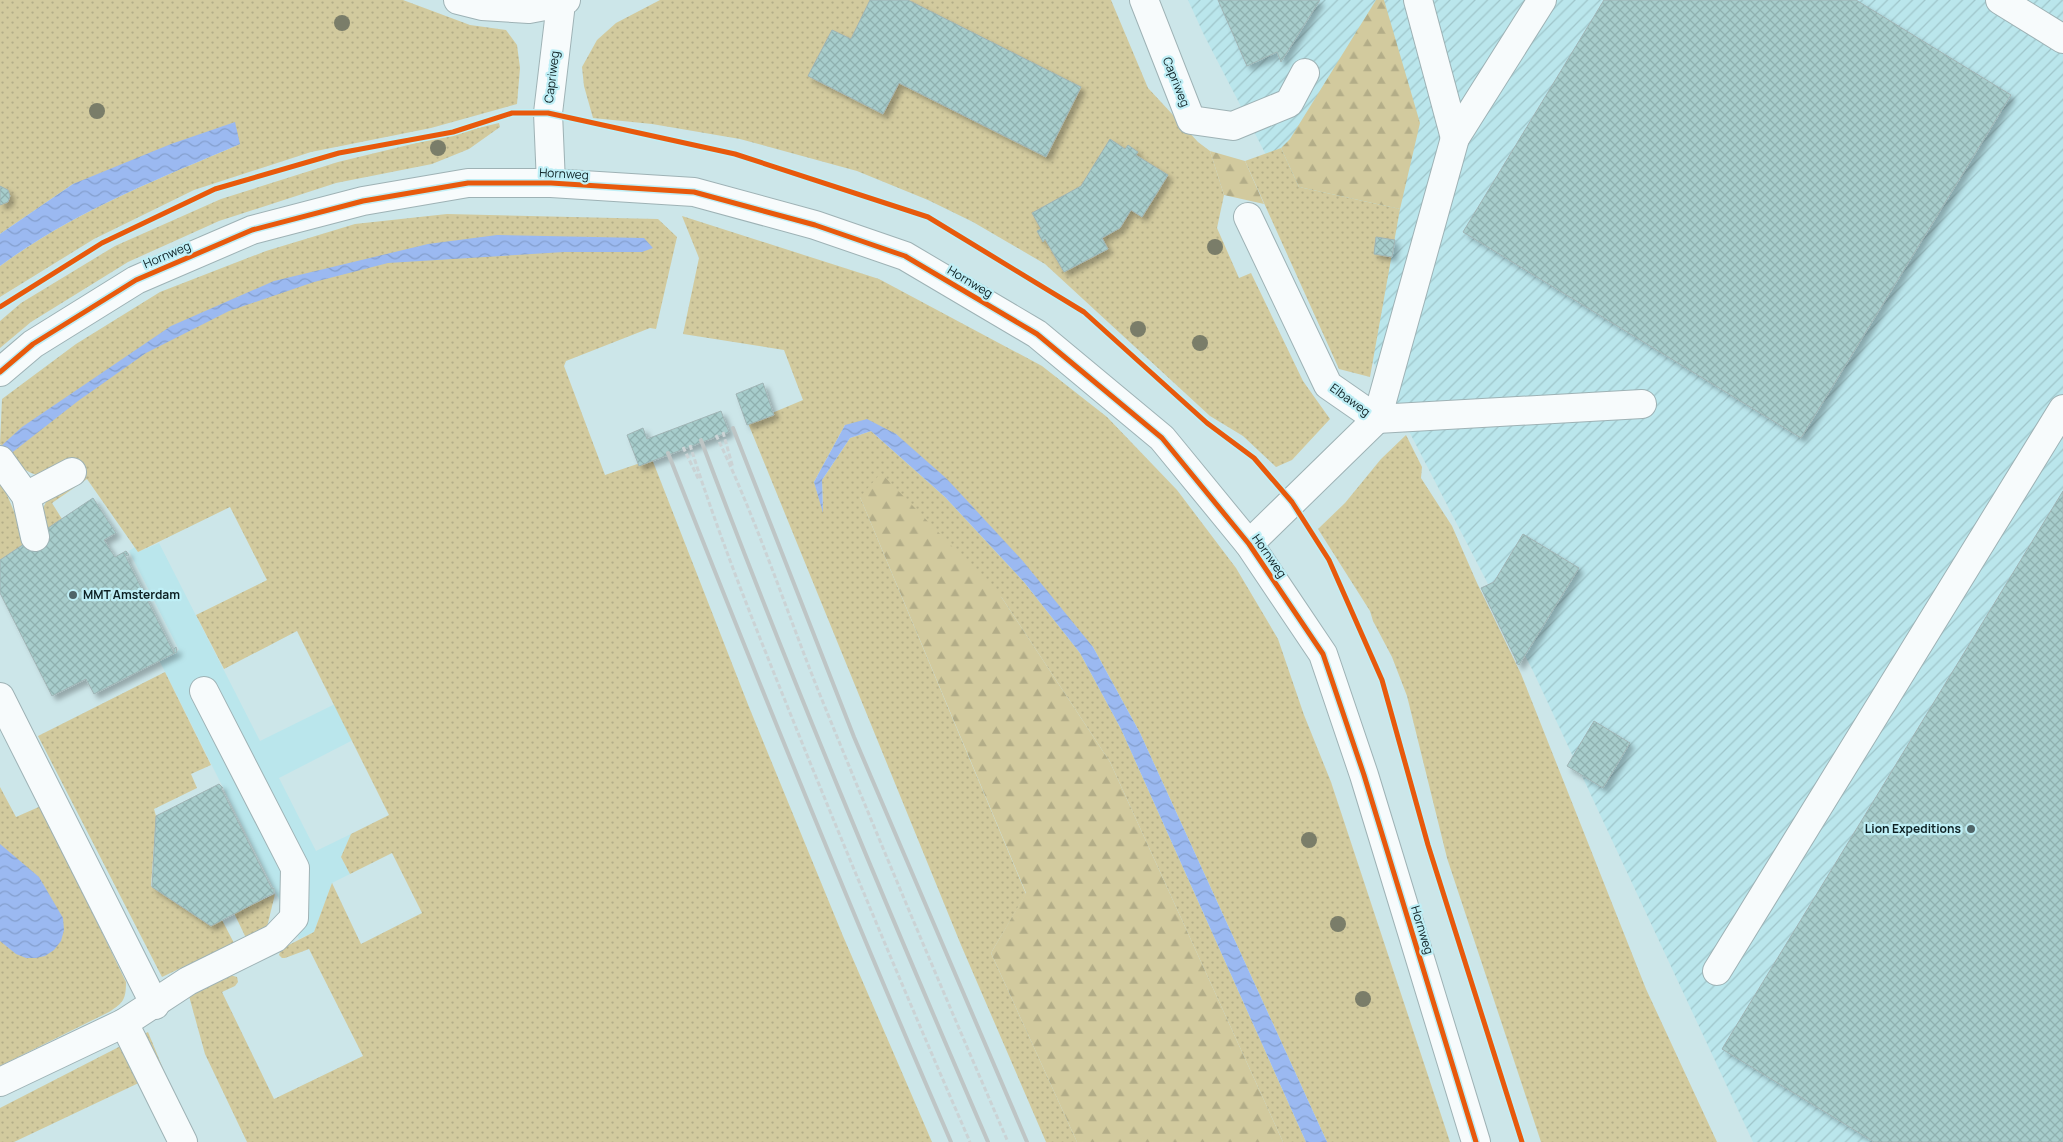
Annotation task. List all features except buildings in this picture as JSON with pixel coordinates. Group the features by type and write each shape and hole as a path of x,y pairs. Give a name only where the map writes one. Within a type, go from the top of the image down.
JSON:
{"street":[{"name":"Capriweg","path":"458,0 482,6 529,9 562,1 548,113 551,183"},
{"name":"Capriweg","path":"1144,0 1191,120 1233,126 1289,103 1305,73"},
{"path":"1418,0 1455,138"},
{"path":"1542,0 1455,138 1377,420 1642,404"},
{"path":"2000,0 2063,40"},
{"name":"Hornweg","path":"0,372 33,344 136,280 252,230 363,201 468,183 551,183 694,192 815,225 905,256 1038,334 1162,438 1249,544 1323,654 1364,775 1476,1142"},
{"name":"Elbaweg","path":"1248,217 1328,385 1377,420 1249,544"},
{"path":"1717,971 2063,409"},
{"path":"0,460 26,496 35,537"},
{"path":"26,496 72,472"},
{"path":"0,1082 124,1024 155,1005 188,981 275,938 294,918 295,868 204,691"},
{"path":"0,697 155,1005"},
{"path":"124,1024 183,1142"}],"path":[{"path":"723,432 736,478"},
{"path":"716,435 736,478 815,683 877,835 1008,1142"},
{"path":"690,445 704,490 794,722 871,912 970,1142"},
{"path":"683,447 704,490"}],"shaded area":[{"path":"1188,0 2063,0 2063,1142 1753,1142 1533,671 1204,35"},
{"path":"159,543 260,741 335,704 353,740 279,778 316,851 351,834 341,857 350,874 332,883 314,932 299,939 159,660 179,650 129,551 135,547 138,552"}],"green space":[{"path":"0,0 403,0 470,25 506,30 517,45 520,68 517,104 431,128 311,152 194,190 94,239 0,297 0,266 28,247 86,213 178,170 240,144 73,184 0,234"},
{"path":"660,0 1111,0 1148,88 1198,142 1210,151 1224,195 1217,228 1239,278 1251,273 1303,381 1330,419 1292,460 1276,467 1243,436 1210,416 1045,264 973,222 928,200 857,171 740,139 652,124 593,118 584,86 582,67 597,40 616,23"},
{"path":"1376,0 1384,0 1420,123 1400,209 1299,187 1281,148 1290,139"},
{"path":"499,123 500,127 469,149 432,164 336,183 219,221 128,262 31,322 0,348 0,321 21,303 115,246 221,199 338,162"},
{"path":"1281,148 1299,187 1400,209 1370,377 1339,369 1245,161"},
{"path":"1210,151 1245,161 1264,204 1224,195"},
{"path":"447,214 658,219 677,237 656,329 650,328 566,361 564,366 605,475 652,459 749,707 843,936 932,1142 247,1142 205,1054 189,996 230,975 237,977 238,982 235,986 222,992 274,1099 363,1056 309,949 285,958 279,955 281,949 314,932 332,883 361,944 422,913 392,853 350,874 341,857 351,834 389,815 297,631 224,669 196,615 267,580 230,507 138,552 87,479 52,503 62,519 43,532 40,514 48,498 40,476 22,468 0,444 2,399 76,344 160,292 266,251 355,224"},
{"path":"682,216 879,279 1042,366 1107,417 1177,490 1236,568 1278,639 1304,715 1331,782 1450,1142 1327,1142 1140,733 1093,647 896,434 845,425 814,482 823,510 822,480 850,438 871,431 945,497 1024,582 1080,653 1121,729 1306,1142 1283,1142 1110,762 1002,598 860,497 1026,894 991,953 1077,1142 1046,1142 961,945 748,423 803,400 784,350 683,334 699,258"},
{"path":"1406,435 1422,467 1421,478 1452,526 1521,674 1646,989 1717,1142 1541,1142 1447,858 1407,696 1392,657 1373,621 1370,611 1318,529 1345,503 1381,459"},
{"path":"881,473 1002,598 1110,762 1283,1142 1077,1142 991,953 1026,893 860,497"},
{"path":"0,482 29,541 0,560"},
{"path":"165,672 211,765 191,774 197,788 154,809 156,816 151,886 210,925 222,920 234,943 162,977 38,736"},
{"path":"0,787 16,817 41,806 126,982 123,1000 114,1009 0,1066"},
{"path":"275,894 267,927 246,938 234,913"},
{"path":"148,1032 164,1071 14,1142 0,1142 0,1108"}],"water":[{"path":"235,122 240,144 147,184 86,213 57,229 0,266 0,234 73,184 171,144"},
{"path":"497,235 644,238 653,248 642,252 564,252 388,263 314,282 229,311 146,353 78,401 0,462 0,447 22,427 171,326 274,281 428,244"},
{"path":"867,419 896,434 947,479 1022,560 1093,647 1140,733 1327,1142 1306,1142 1121,729 1080,653 1024,582 945,497 871,431 850,438 822,480 823,513 814,482 845,425"},
{"path":"0,844 39,877 63,918 64,930 61,941 54,950 45,956 26,958 16,954 0,941"}],"railway":[{"path":"733,428 854,737 1027,1142"},
{"path":"701,440 769,617 840,793 988,1142"},
{"path":"668,453 806,799 951,1142"}],"cycle path":[{"path":"0,307 102,243 215,189 339,153 453,132 512,113 548,113 735,154 928,217 1084,312 1207,423 1254,458 1292,502 1329,560 1382,680 1428,845 1522,1142"},
{"path":"0,372 33,344 136,280 252,230 363,201 468,183 551,183 694,192 815,225 905,256 1037,334 1162,438 1249,544 1323,654 1364,775 1476,1142"}],"place":[{"name":"MMT Amsterdam","path":"73,595"},
{"name":"Lion Expeditions","path":"1971,829"}]}
